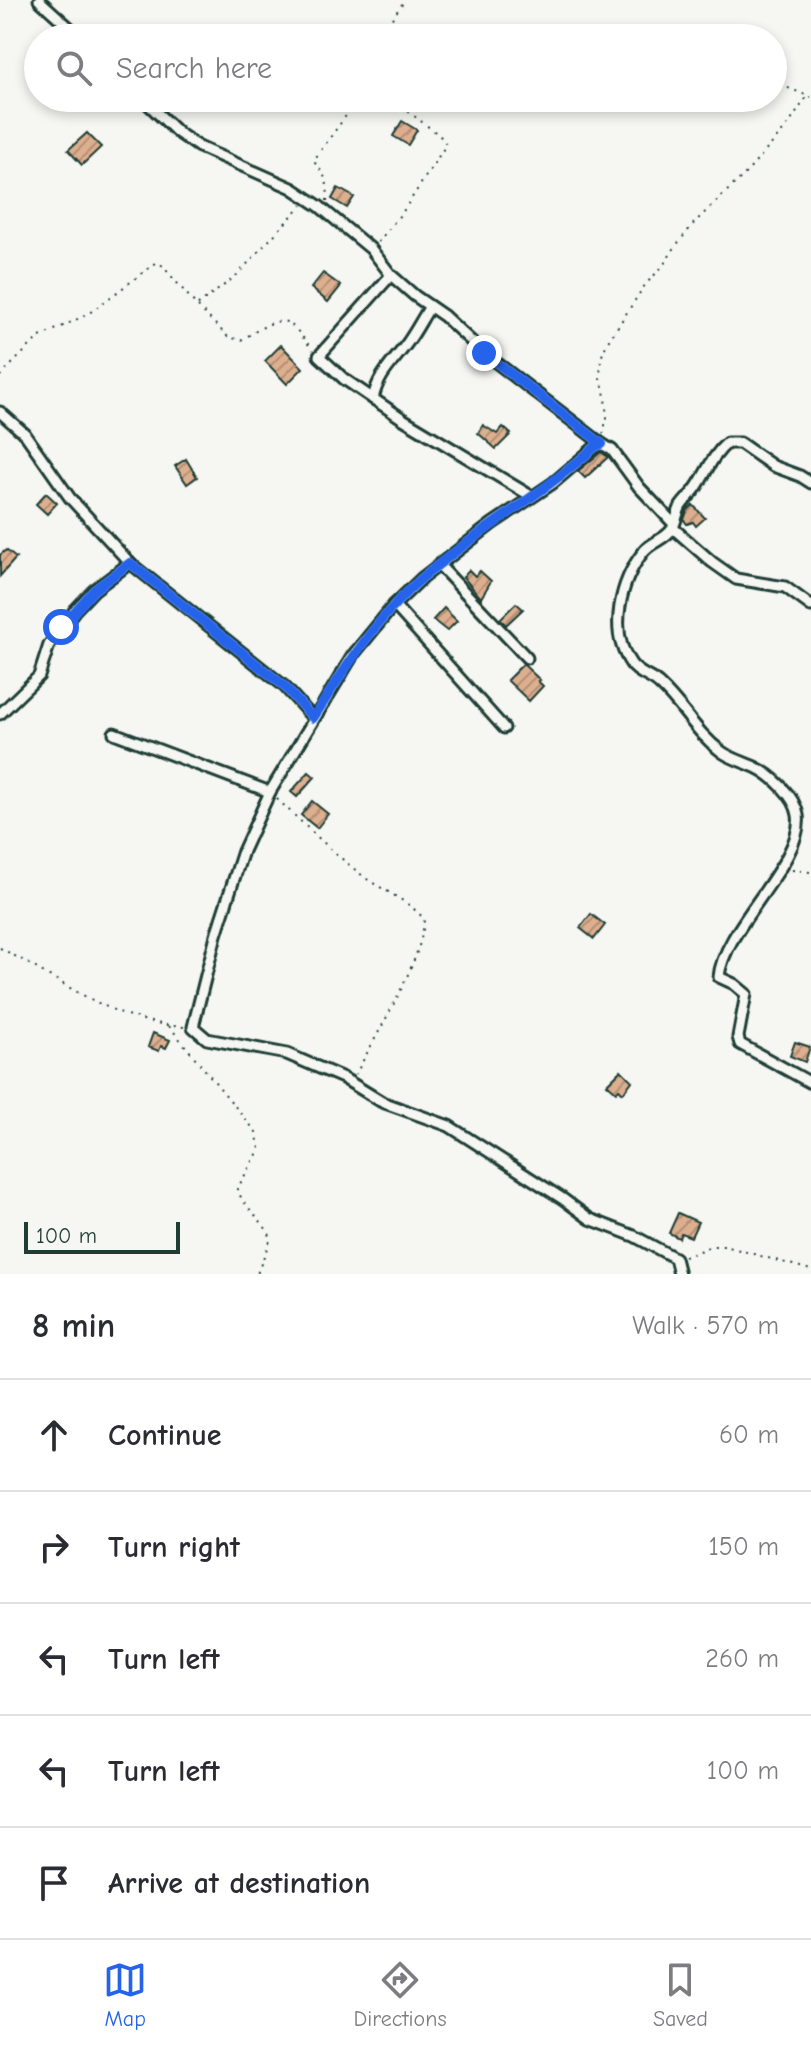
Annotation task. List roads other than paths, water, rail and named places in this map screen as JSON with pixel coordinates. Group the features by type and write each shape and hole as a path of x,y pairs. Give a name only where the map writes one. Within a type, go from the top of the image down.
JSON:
{"street":[{"path":"39,0 66,24"},
{"path":"156,112 199,147 281,183 308,199 371,249 391,275 429,308 444,316 484,353 612,450 639,487 712,562 736,579 785,587 811,606"},
{"path":"391,275 319,356 344,379 373,399 531,496"},
{"path":"373,399 376,385 385,369 407,343 429,308"},
{"path":"0,412 25,434 70,498 130,563 284,686 313,718"},
{"path":"811,483 773,466 740,443 727,443 709,463 697,487 680,507 674,526 646,547 620,600 621,646 632,666 640,674 657,682 724,754 774,780 796,805 799,820 780,868 732,941 719,977 746,994 738,1037 740,1044 811,1083"},
{"path":"602,444 439,565 394,605 353,655 270,792 243,851 193,1027 207,1039 287,1054 351,1082 382,1102 449,1126 590,1219 634,1236 675,1258 679,1274"},
{"path":"0,714 39,676 49,645 75,610 94,590 130,563"},
{"path":"439,565 527,658"},
{"path":"394,605 504,728"},
{"path":"114,733 270,792"}]}
